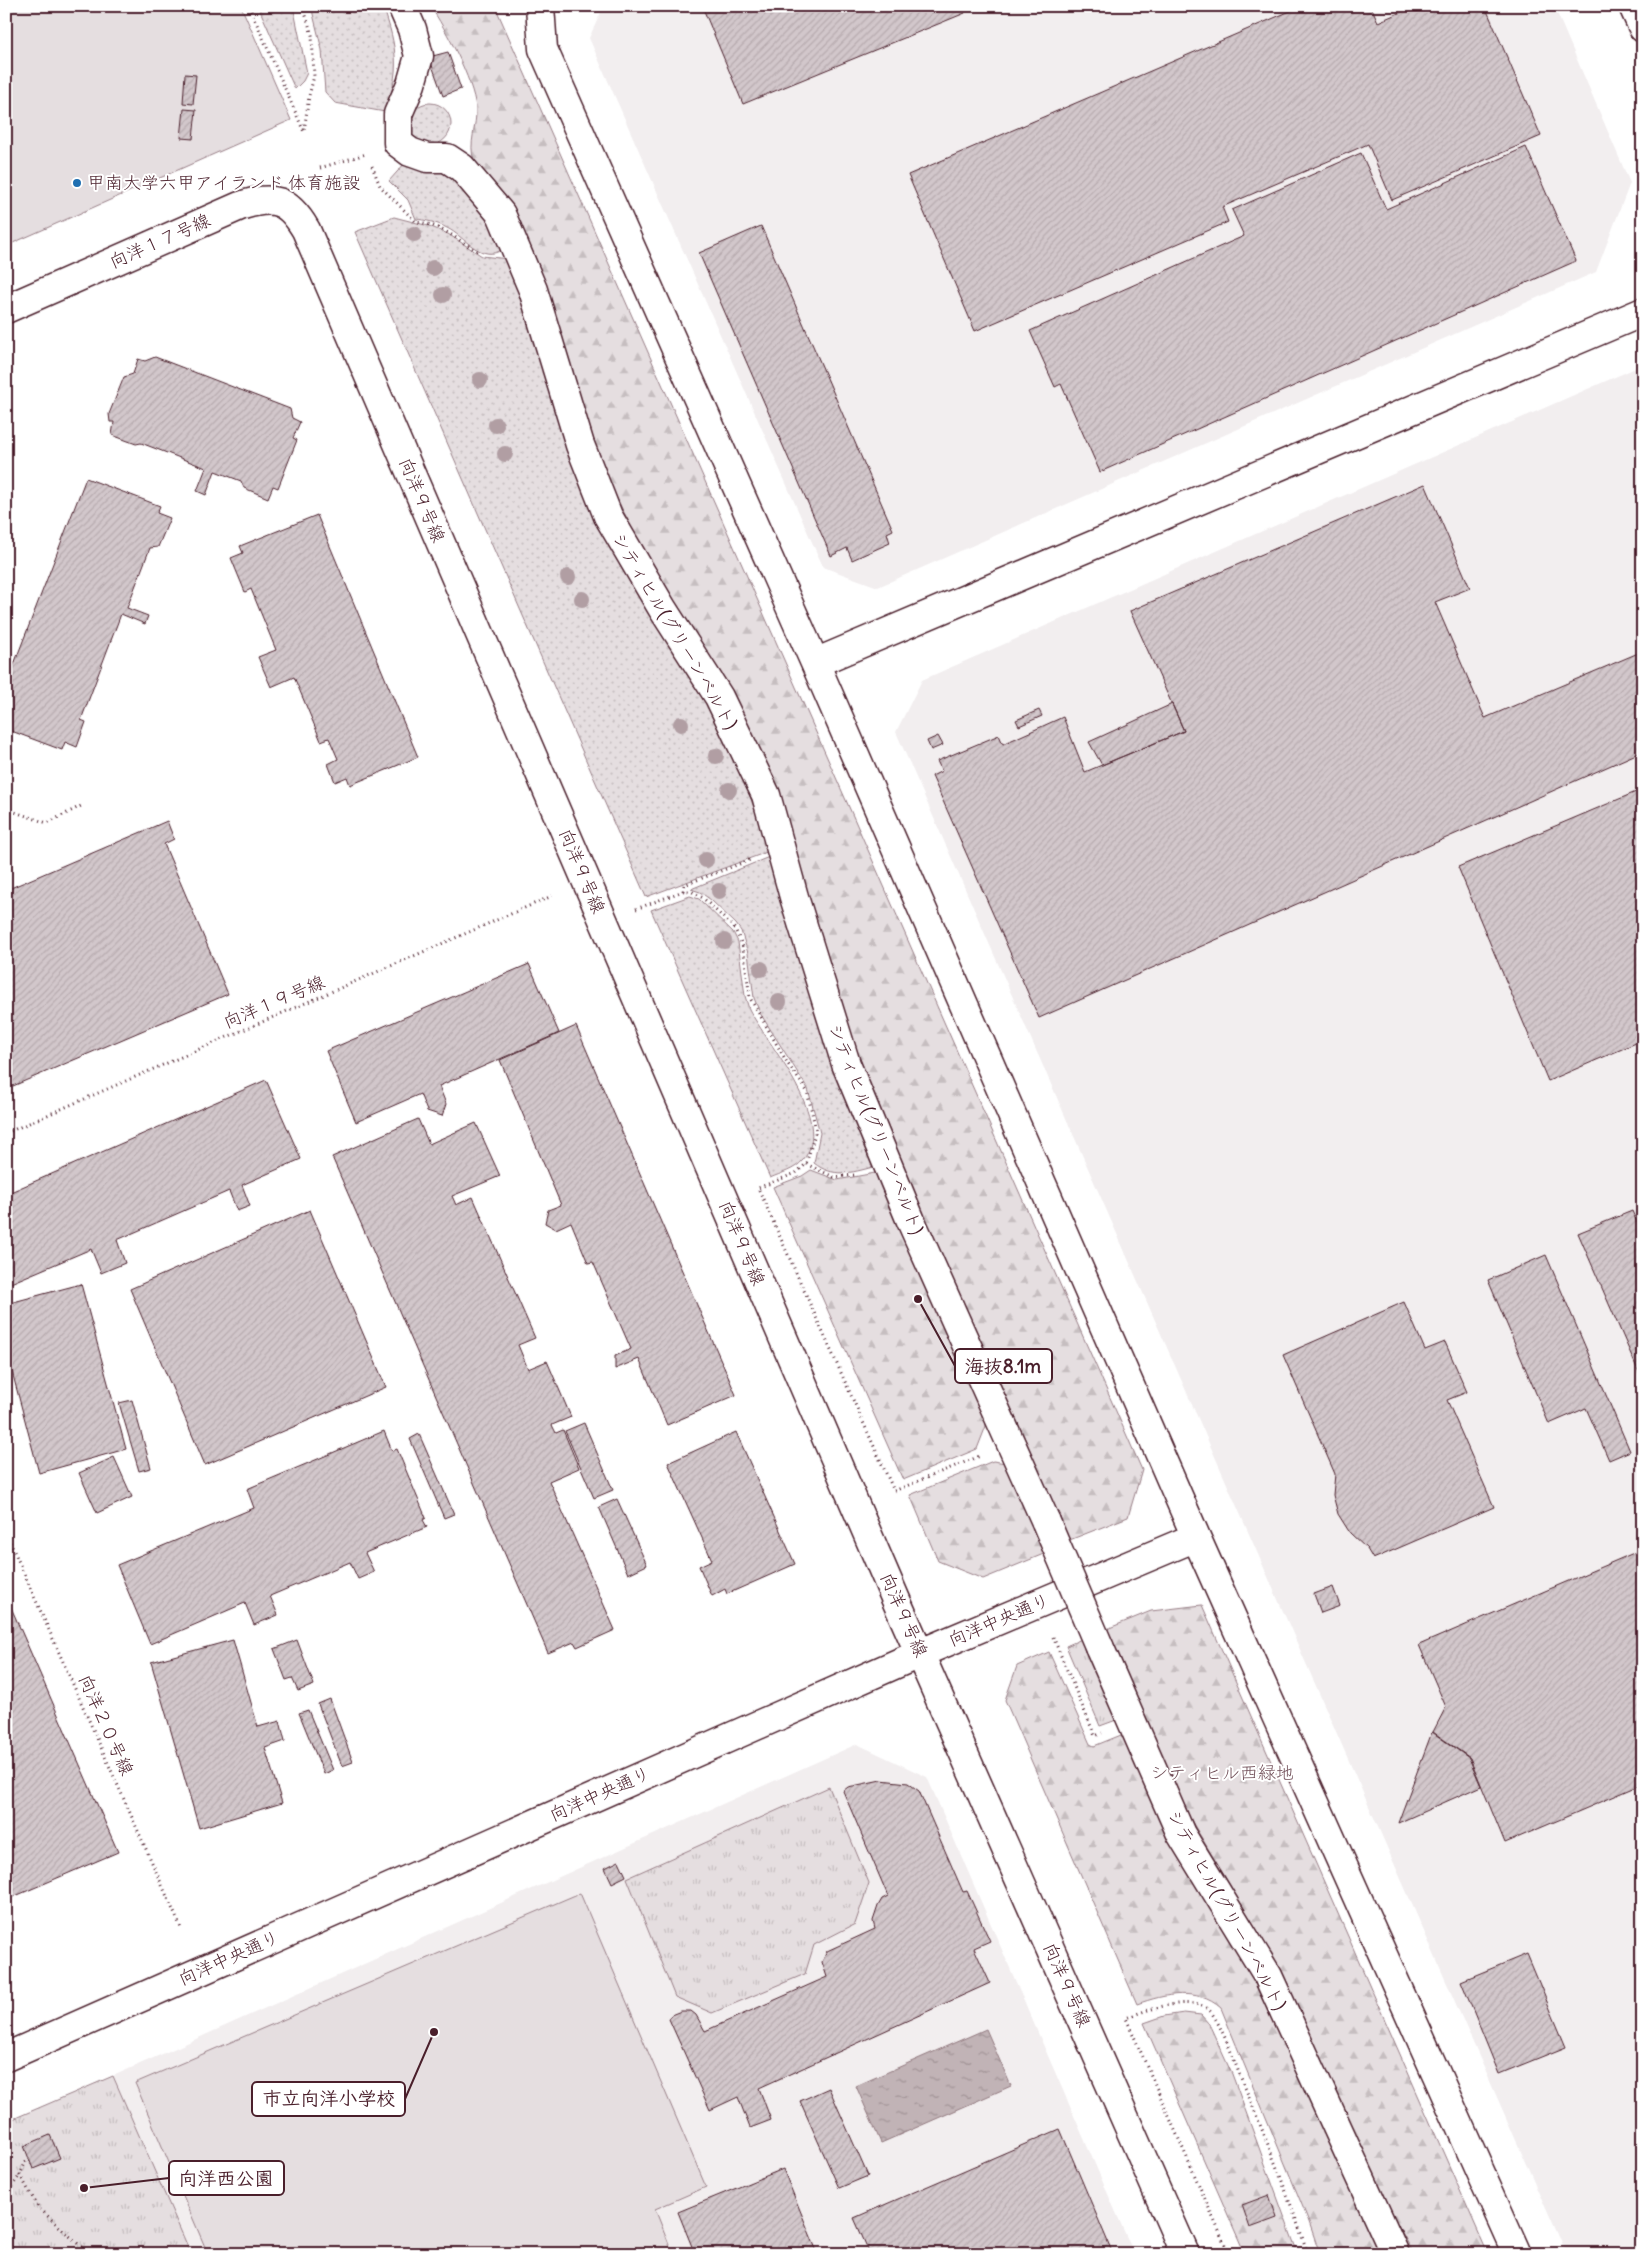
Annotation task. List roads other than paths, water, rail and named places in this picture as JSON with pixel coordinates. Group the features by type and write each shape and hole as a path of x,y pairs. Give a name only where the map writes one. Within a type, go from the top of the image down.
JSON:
{"street":[{"name":"シティヒル(グリーンベルト)","path":"402,6 412,29 419,56 398,114 398,143 410,152 427,158 447,158 462,168 501,214 533,290 580,445 608,516 662,608 719,697 766,795 846,1064 1010,1443 1182,1834 1268,1976 1395,2254"},
{"path":"540,6 543,49 815,664 1196,1537 1517,2254"},
{"path":"1633,6 1643,28"},
{"name":"向洋１７号線","path":"6,309 254,202 266,200 282,203 295,211 306,230"},
{"name":"向洋９号線","path":"306,230 896,1600 1185,2254"},
{"path":"815,664 1643,312"},
{"name":"向洋中央通り","path":"6,2056 921,1653 1196,1537"}],"water":[{"path":"986,2029 1011,2086 881,2143 856,2086"}],"place":[{"name":"甲南大学六甲アイランド 体育施設","path":"77,183"},
{"name":"海抜8.1m","path":"918,1299"},
{"name":"市立向洋小学校","path":"434,2032"},
{"name":"向洋西公園","path":"84,2188"}],"park label":[{"name":"シティヒル西緑地","path":"1222,1773"}]}
